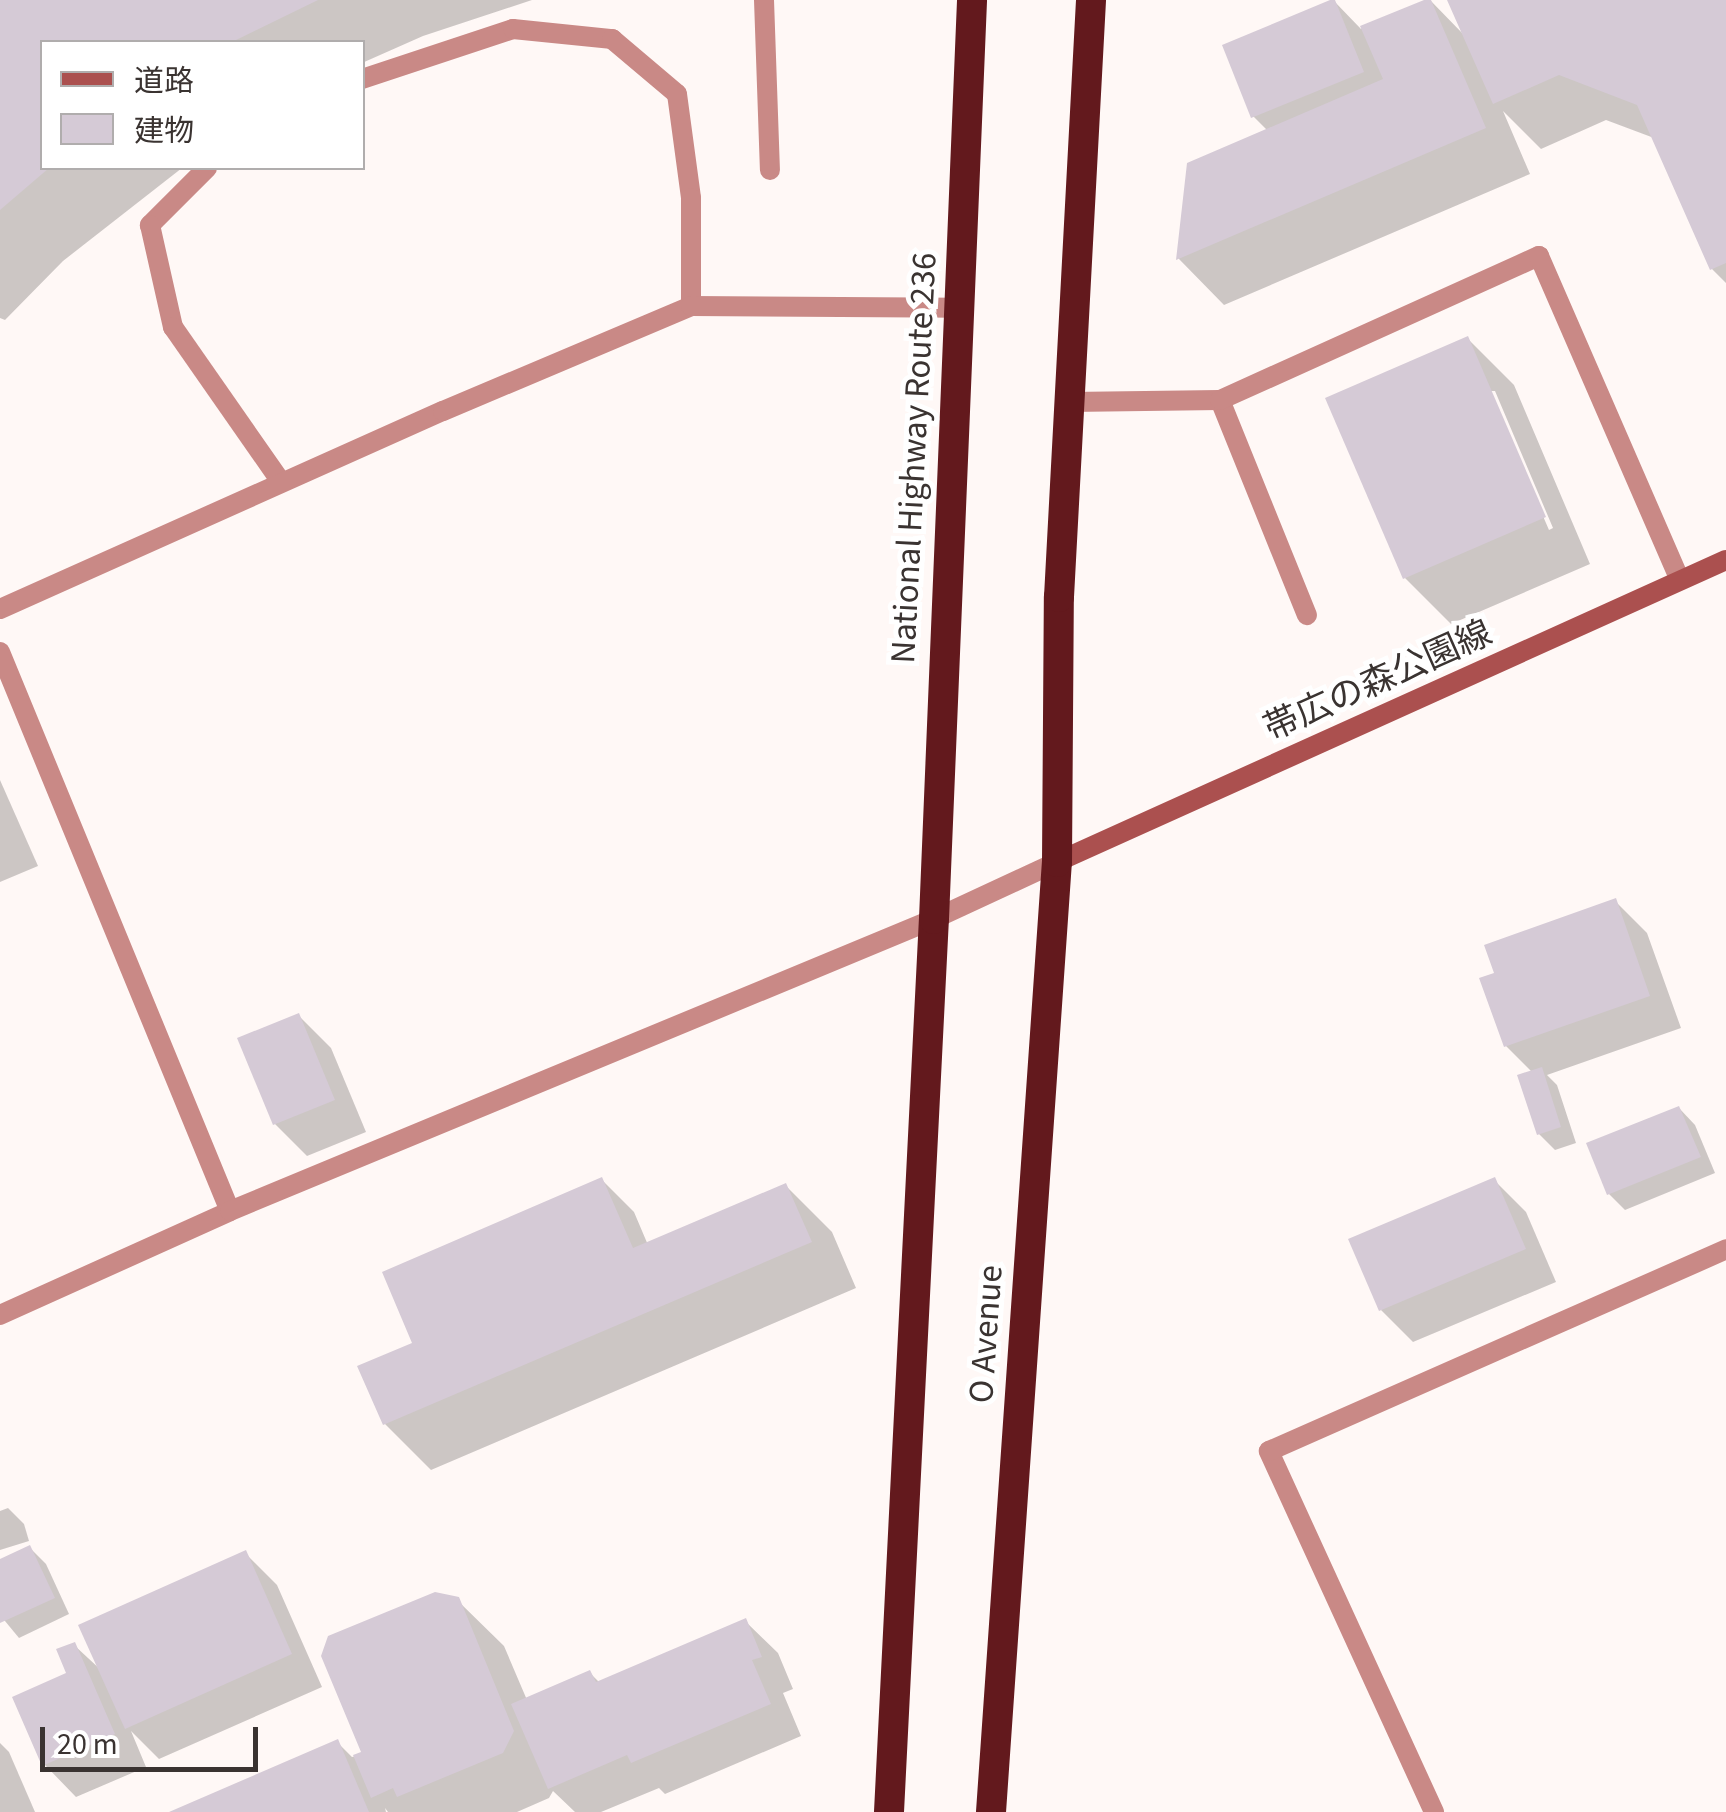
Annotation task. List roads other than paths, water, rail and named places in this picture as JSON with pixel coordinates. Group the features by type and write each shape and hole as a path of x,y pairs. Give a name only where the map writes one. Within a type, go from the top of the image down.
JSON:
{"highway":[{"name":"National Highway Route 236","path":"934,919 972,0"},
{"path":"1056,862 1059,597 1090,0"},
{"name":"O Avenue","path":"991,1812 1056,862"},
{"name":"O Avenue","path":"889,1812 934,919"}],"main road":[{"name":"帯広の森公園線","path":"1056,862 1726,560"}],"street":[{"path":"764,0 770,170"},
{"path":"365,78 513,29 612,39 677,94 691,198 690,306"},
{"path":"205,170 150,224 173,327 281,482"},
{"path":"1070,402 1220,400 1538,256 1680,580"},
{"path":"0,609 130,554 281,482 690,306 958,308"},
{"path":"1220,400 1308,615"},
{"path":"0,652 230,1212"},
{"path":"0,1315 230,1212 934,919 1056,862"},
{"path":"1434,1812 1268,1451 1726,1249"}]}
